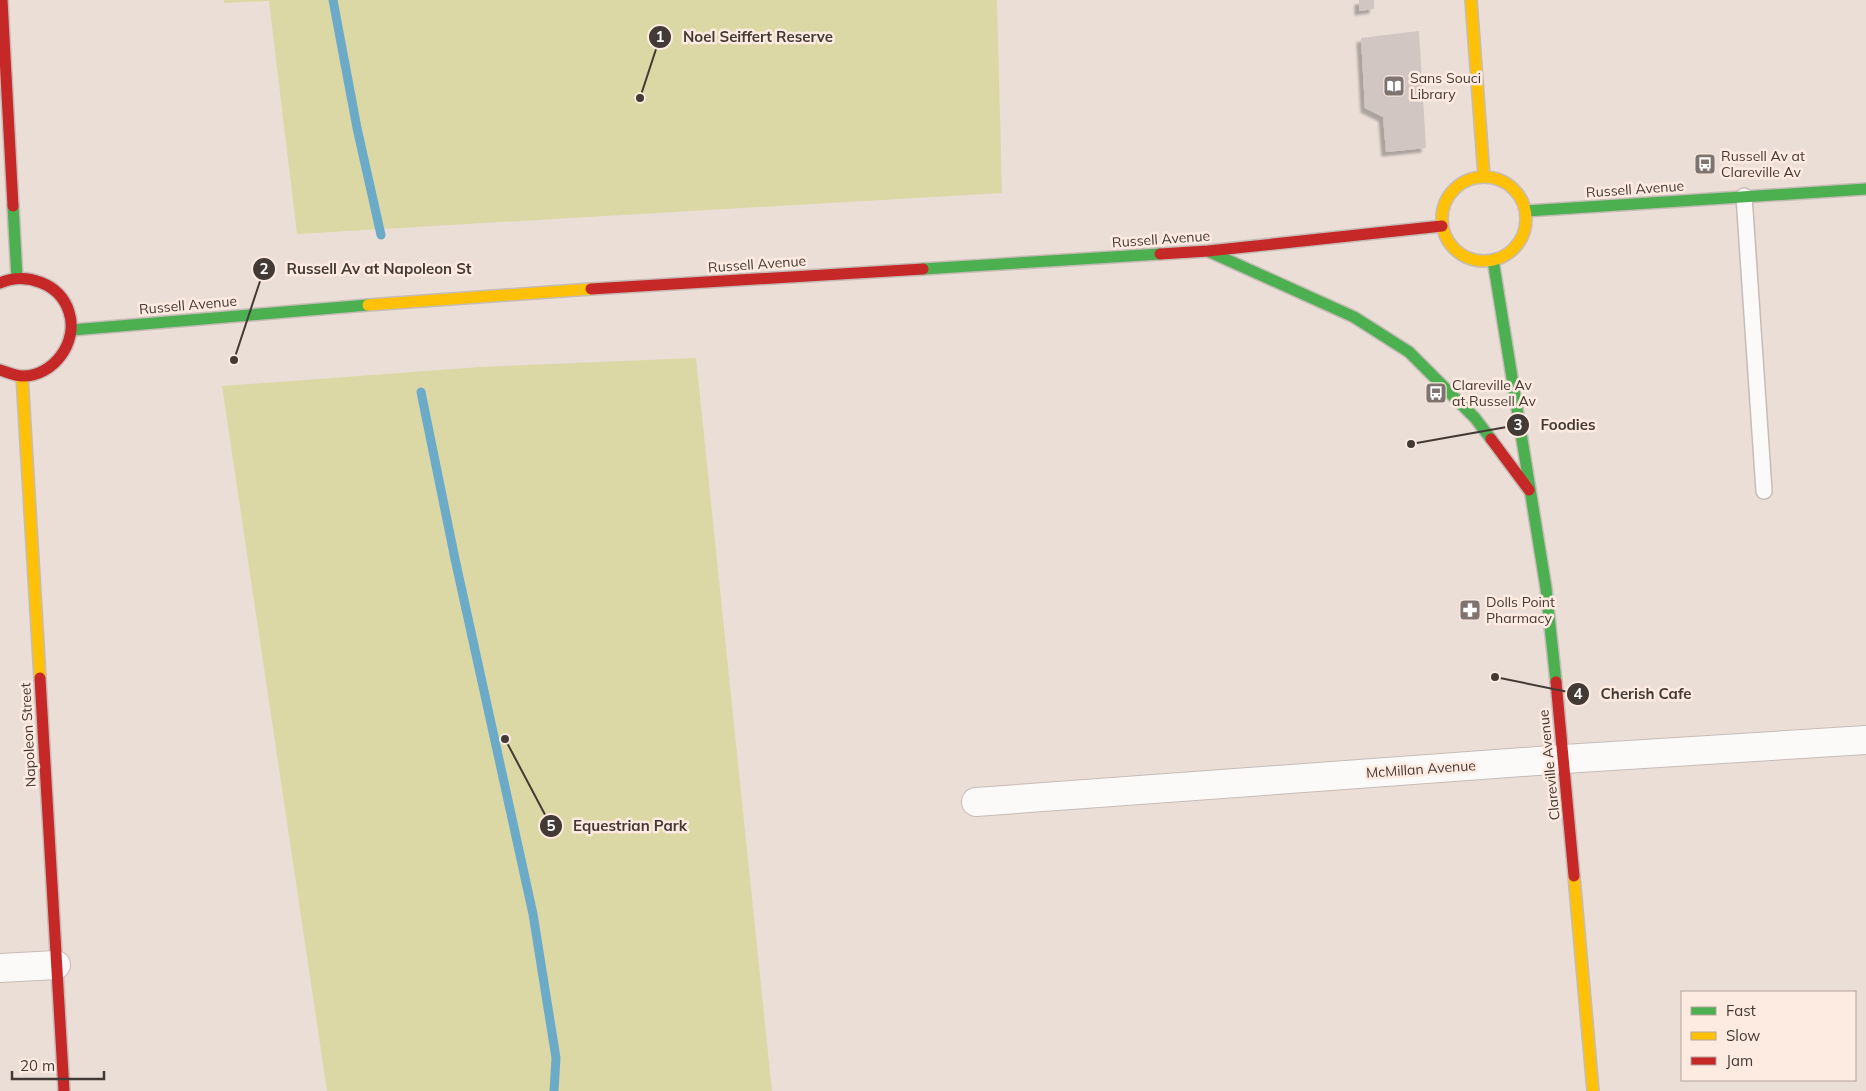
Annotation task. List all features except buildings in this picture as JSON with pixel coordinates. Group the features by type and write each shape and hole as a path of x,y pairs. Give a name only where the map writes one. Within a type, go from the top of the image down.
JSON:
{"street":[{"path":"2,0 17,278"},
{"path":"1472,0 1484,176"},
{"path":"1484,176 1499,179 1512,186 1521,197 1526,211 1526,224 1523,236 1516,247 1506,255 1494,260 1480,261 1467,258 1455,250 1447,239 1442,226 1443,208 1452,192 1466,180 1484,176"},
{"name":"Russell Avenue","path":"1526,211 1866,189"},
{"name":"Russell Avenue","path":"72,330 446,298 1208,251 1442,226"},
{"path":"1208,251 1354,317 1409,352 1475,418 1531,493"},
{"name":"Clareville Avenue","path":"1494,260 1546,588 1564,759 1593,1091"},
{"path":"0,283 17,278 34,278 49,285 62,297 70,313 72,330 69,344 62,357 50,368 37,374 22,376 7,374 0,370"},
{"name":"Napoleon Street","path":"22,376 64,1091"},
{"name":"McMillan Avenue","path":"976,802 1564,759 1866,740"},
{"path":"0,968 56,965"}],"lane":[{"path":"1744,196 1764,491"}],"shaded area":[{"path":"224,0 997,0 1002,193 297,234 269,1 224,3"},
{"path":"696,358 772,1091 327,1091 222,386 480,367"}],"waterway":[{"path":"333,0 357,128 381,235"},
{"path":"421,392 455,559 533,914 556,1058 554,1091"}],"traffic: fast":[{"path":"1526,211 1866,189"},
{"path":"13,206 17,278"},
{"path":"1210,252 1354,317 1409,352 1475,418 1491,439"},
{"path":"923,269 1160,254"},
{"path":"1493,260 1546,588 1556,682"},
{"path":"72,330 368,305"}],"traffic: slow":[{"path":"1471,0 1484,176"},
{"path":"1484,177 1500,180 1514,189 1523,203 1526,219 1523,235 1514,249 1500,258 1484,261 1468,258 1454,249 1445,235 1442,219 1445,203 1454,189 1468,180 1484,177"},
{"path":"368,305 591,289"},
{"path":"22,376 40,678"},
{"path":"1574,876 1593,1091"}],"traffic: jam":[{"path":"2,0 13,206"},
{"path":"1160,254 1208,251 1442,226"},
{"path":"591,289 923,269"},
{"path":"0,283 20,279 41,282 50,287 65,302 71,323 67,346 61,356 44,371 22,376 0,370"},
{"path":"1491,439 1529,490"},
{"path":"40,678 64,1091"},
{"path":"1556,682 1574,876"}],"place":[{"name":"Sans Souci Library","path":"1394,86"},
{"name":"Noel Seiffert Reserve","path":"640,98"},
{"name":"Russell Av at Clareville Av","path":"1705,164"},
{"name":"Russell Av at Napoleon St","path":"234,360"},
{"name":"Clareville Av at Russell Av","path":"1436,393"},
{"name":"Foodies","path":"1411,444"},
{"name":"Dolls Point Pharmacy","path":"1470,610"},
{"name":"Cherish Cafe","path":"1495,677"},
{"name":"Equestrian Park","path":"505,739"}]}
